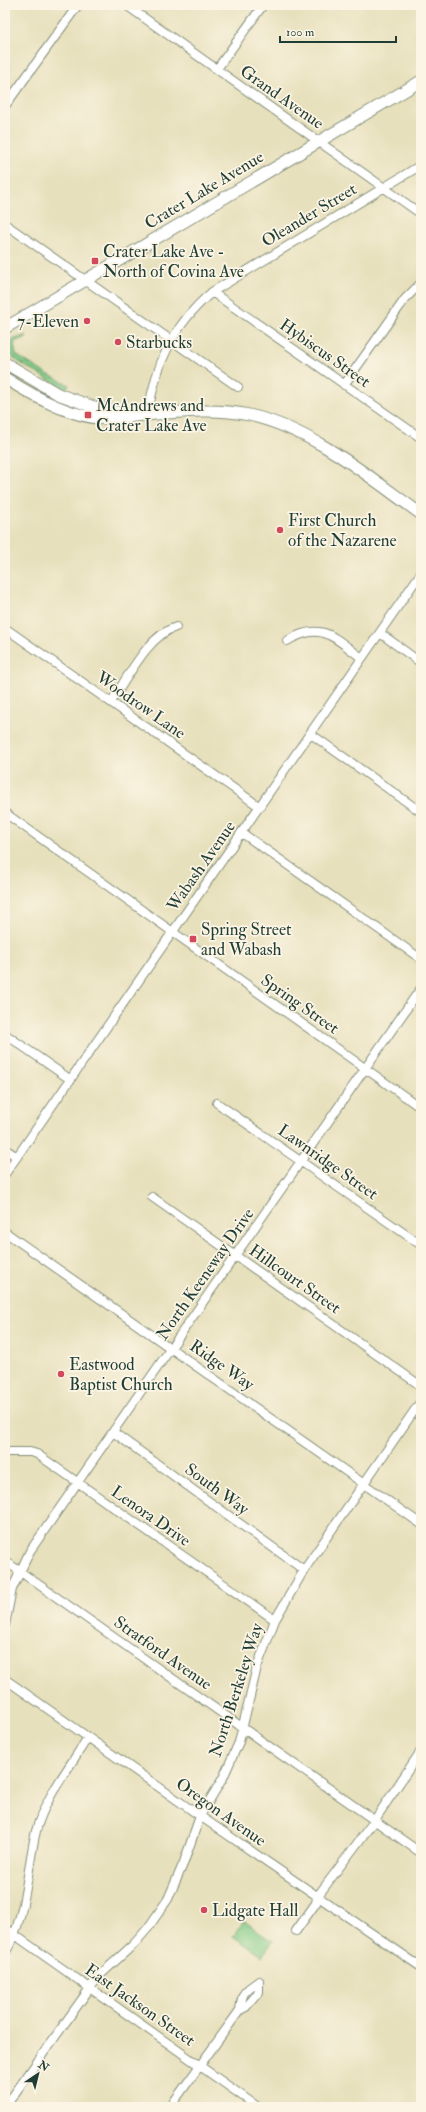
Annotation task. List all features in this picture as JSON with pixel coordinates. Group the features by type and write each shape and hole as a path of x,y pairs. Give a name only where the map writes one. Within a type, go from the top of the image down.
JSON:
{"main road":[{"name":"Crater Lake Avenue","path":"5,328 421,81"},
{"path":"5,363 44,387 65,397 134,416"},
{"path":"5,378 48,403 69,410 110,419 196,410 214,410 243,414 271,421 307,438 332,453 421,514"}],"street":[{"path":"5,106 78,5"},
{"name":"Grand Avenue","path":"126,5 421,214"},
{"path":"217,69 263,5"},
{"name":"Oleander Street","path":"148,415 153,384 171,339 190,313 212,292 421,165"},
{"path":"5,224 238,387"},
{"path":"344,385 405,299 421,283"},
{"name":"Hybiscus Street","path":"212,292 421,438"},
{"name":"Wabash Avenue","path":"5,1174 242,834 421,573"},
{"path":"111,702 150,645 160,635 176,627"},
{"name":"Woodrow Lane","path":"5,628 260,807"},
{"path":"287,641 298,634 317,631 332,637 362,658"},
{"path":"380,633 421,663"},
{"path":"311,734 421,812"},
{"name":"Spring Street","path":"5,813 421,1108"},
{"path":"242,834 421,959"},
{"name":"North Keeneway Drive","path":"5,1625 9,1599 30,1552 421,988"},
{"path":"5,1034 71,1080"},
{"name":"Lawnridge Street","path":"216,1103 421,1246"},
{"path":"5,1149 17,1157"},
{"name":"Hillcourt Street","path":"152,1197 421,1386"},
{"name":"Ridge Way","path":"5,1232 421,1524"},
{"name":"North Berkeley Way","path":"5,2106 99,1976 134,1944 148,1928 168,1899 184,1862 200,1816 231,1760 243,1728 257,1667 275,1620 304,1570 421,1401"},
{"name":"South Way","path":"113,1432 304,1570"},
{"name":"Lenora Drive","path":"5,1452 30,1452 38,1454 275,1620"},
{"name":"Stratford Avenue","path":"5,1561 421,1853"},
{"name":"Oregon Avenue","path":"5,1678 200,1816 421,1967"},
{"path":"5,1953 14,1935 41,1817 54,1792 88,1737"},
{"path":"296,1931 316,1902 317,1897 374,1821 421,1751"},
{"name":"East Jackson Street","path":"5,1928 258,2107"},
{"path":"170,2107 240,2010"}],"green space":[{"path":"27,335 25,338 16,341 14,344 16,355 43,372 69,385 66,389 28,368 11,355 9,349 12,340"},
{"path":"244,1921 273,1941 262,1956 233,1936"}],"place":[{"name":"Crater Lake Ave - North of Covina Ave","path":"95,261"},
{"name":"7-Eleven","path":"87,321"},
{"name":"Starbucks","path":"118,342"},
{"name":"McAndrews and Crater Lake Ave","path":"88,415"},
{"name":"First Church of the Nazarene","path":"280,530"},
{"name":"Spring Street and Wabash","path":"193,939"},
{"name":"Eastwood Baptist Church","path":"61,1374"},
{"name":"Lidgate Hall","path":"204,1910"}]}
